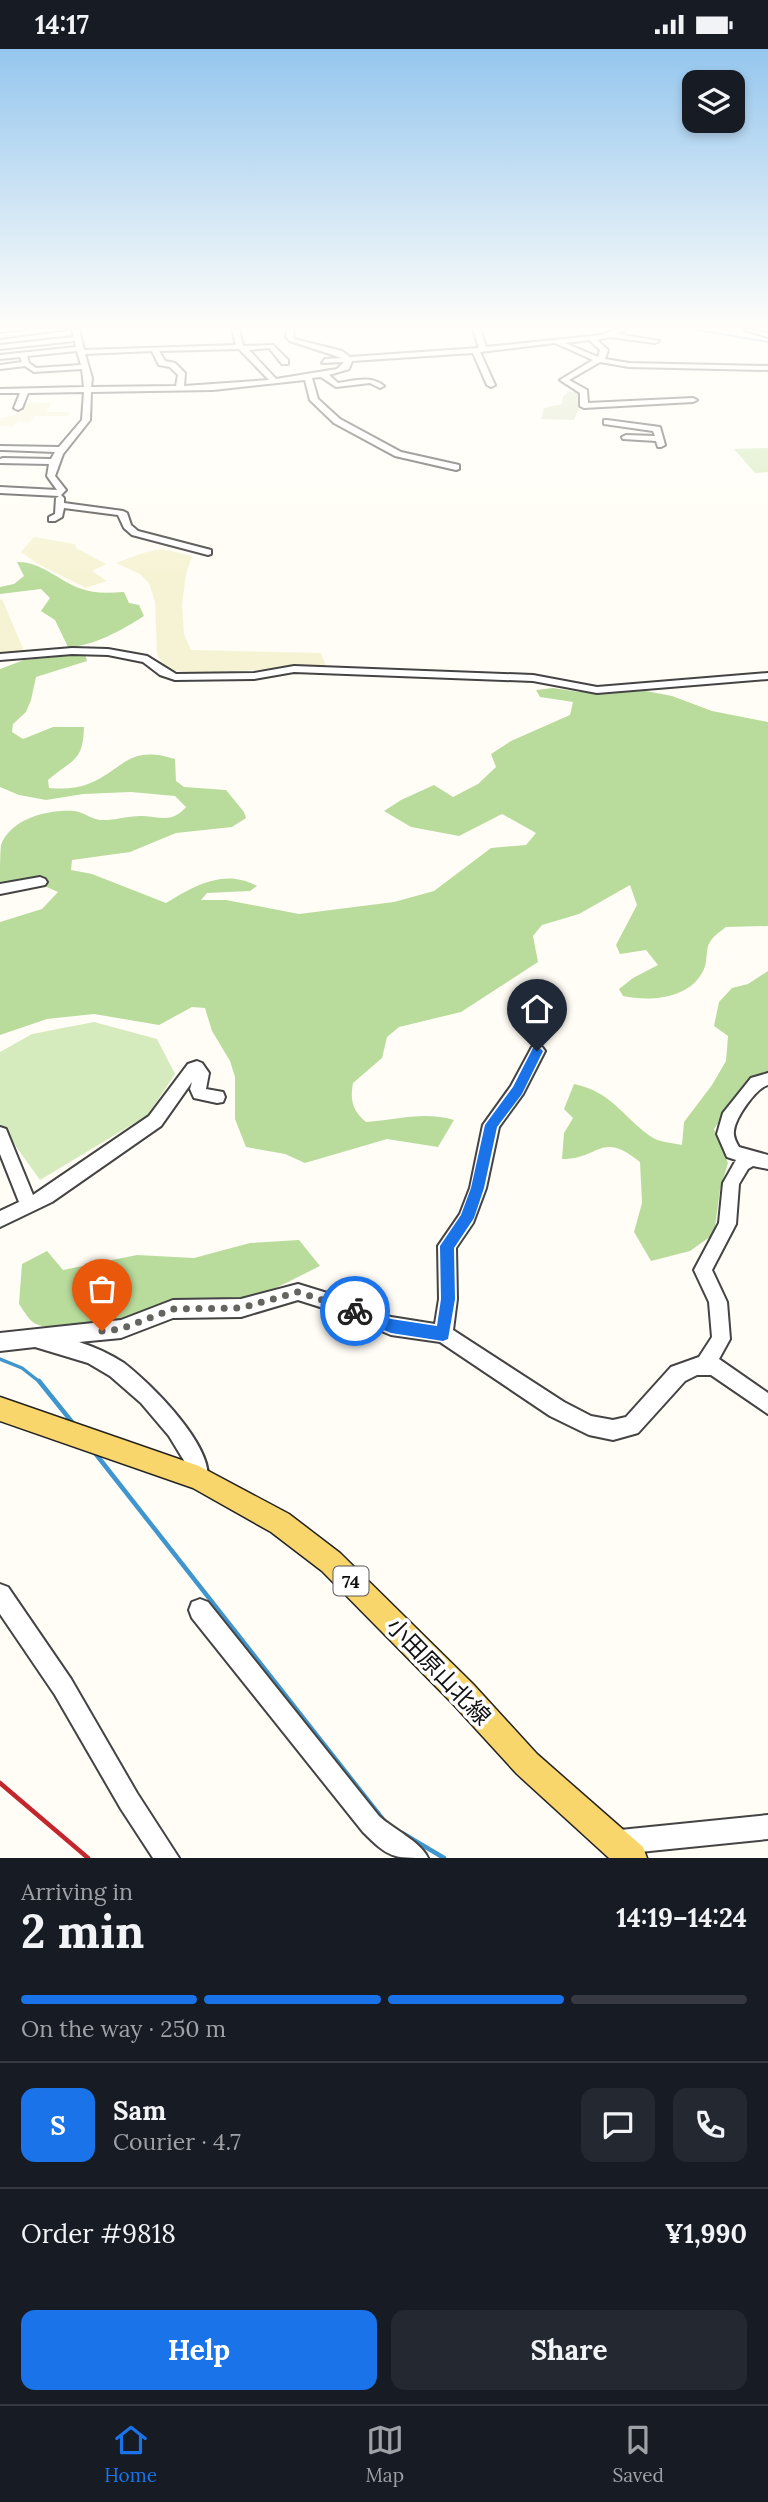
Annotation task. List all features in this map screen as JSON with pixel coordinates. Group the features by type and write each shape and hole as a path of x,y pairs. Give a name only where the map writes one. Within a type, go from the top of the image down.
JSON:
{"main road":[{"name":"小田原山北線","path":"0,1409 199,1478 279,1523 331,1562 445,1676 527,1764 623,1850"}],"street":[{"path":"52,519 59,515 61,487 51,476 54,462 74,431 86,420 86,413"},
{"path":"329,413 337,421 398,454 456,467"},
{"path":"607,422 657,429 660,442 626,437"},
{"path":"626,426 627,447"},
{"path":"3,448 32,452 63,450"},
{"path":"3,461 54,462"},
{"path":"0,490 60,493"},
{"path":"60,505 120,513 124,515 127,526 135,533 208,552"},
{"path":"0,657 106,651 148,659 163,674 175,677 254,676 278,670 307,669 533,678 597,690 768,676"},
{"path":"0,889 40,882"},
{"path":"443,1334 448,1299 447,1246 467,1218 478,1188 491,1125 517,1090 537,1051"},
{"path":"0,1219 29,1206 155,1121 193,1068 197,1067 201,1073 198,1089 200,1094 217,1097"},
{"path":"760,1160 733,1152 725,1134 729,1118 756,1082 768,1079"},
{"path":"0,1134 29,1206"},
{"path":"704,1365 721,1339 718,1302 703,1270 727,1224 731,1183 742,1164 760,1160"},
{"path":"0,1342 121,1329 173,1309 241,1308 298,1292 337,1304 391,1326 443,1334 557,1409 589,1425 613,1430 631,1426 678,1374 704,1365 713,1366 768,1404"},
{"path":"37,1339 102,1359 132,1380 158,1405 176,1431 198,1464 199,1478"},
{"path":"0,1595 63,1687 129,1801 167,1858"},
{"path":"200,1611 371,1824 383,1836 416,1858"},
{"path":"623,1850 711,1831 768,1827"}],"shaded area":[{"path":"69,413 68,416 34,416 30,422 18,421 12,427 0,426 0,418"},
{"path":"34,537 75,544 76,548 106,564 92,571 107,581 86,588 38,564 21,552"},
{"path":"162,549 192,556 186,574 182,605 184,634 191,650 321,653 326,666 197,673 170,670 164,666 157,654 155,602 149,583 140,574 116,563"},
{"path":"2,599 25,653 0,655"}],"green space":[{"path":"543,413 577,413 574,420 541,419"},
{"path":"768,448 768,472 755,473 734,449"},
{"path":"17,562 41,568 85,590 101,593 124,592 129,603 139,605 144,616 98,640 68,647 55,620 41,611 50,598 41,589 0,594 0,587 14,584 24,576"},
{"path":"85,654 87,661 36,677 26,712 13,724 12,732 23,739 53,727 84,727 78,754 48,780 49,788 83,786 136,757 159,755 175,759 176,781 184,787 226,790 246,818 232,827 176,833 130,852 72,860 71,870 92,874 166,903 210,881 245,881 257,886 250,891 207,893 201,900 226,900 299,914 394,902 434,891 491,848 526,845 536,833 502,814 459,836 411,827 384,811 434,785 453,797 478,784 496,767 491,754 511,741 570,715 573,702 540,697 536,690 553,688 579,692 646,691 672,696 712,711 768,722 768,926 726,927 710,942 705,966 698,979 680,992 645,999 623,996 619,989 658,965 646,950 620,954 616,945 637,905 630,885 579,914 542,925 533,936 538,962 461,1012 399,1027 387,1037 382,1058 353,1083 353,1104 366,1122 421,1116 454,1120 438,1147 387,1139 305,1163 285,1154 246,1147 235,1119 235,1077 230,1061 212,1031 205,1008 192,1007 159,1025 94,1014 47,1019 0,1035 0,922 42,909 58,892 31,880 0,882 1,845 6,836 13,828 32,817 54,812 75,811 105,820 138,816 161,818 176,815 186,807 175,796 131,792 83,794 46,800 19,795 0,787 0,669 24,660"},
{"path":"768,971 768,1072 752,1076 714,1129 728,1163 720,1190 714,1234 690,1251 651,1261 634,1232 642,1203 640,1162 617,1148 608,1147 575,1158 562,1159 564,1133 573,1118 564,1109 574,1084 598,1093 616,1105 653,1138 682,1145 684,1122 726,1061 728,1036 714,1026 719,1002 732,988 748,984"},
{"path":"94,1022 157,1039 175,1074 148,1115 40,1180 0,1124 0,1052 32,1034"},
{"path":"299,1240 320,1266 265,1292 209,1308 145,1321 82,1329 56,1328 33,1323 19,1304 22,1264 47,1251 63,1270 137,1255 194,1258 250,1243"}],"waterway":[{"path":"0,1359 22,1368 40,1382"},
{"path":"40,1382 72,1422"},
{"path":"95,1453 385,1822"},
{"path":"402,1833 444,1858"}],"railway":[{"path":"0,1783 88,1858"}],"way so far":[{"path":"102,1331 121,1329 173,1309 241,1308 298,1292 355,1311"}],"route":[{"path":"355,1311 391,1326 443,1334 448,1299 447,1246 467,1218 478,1188 491,1125 517,1090 537,1051"}]}
